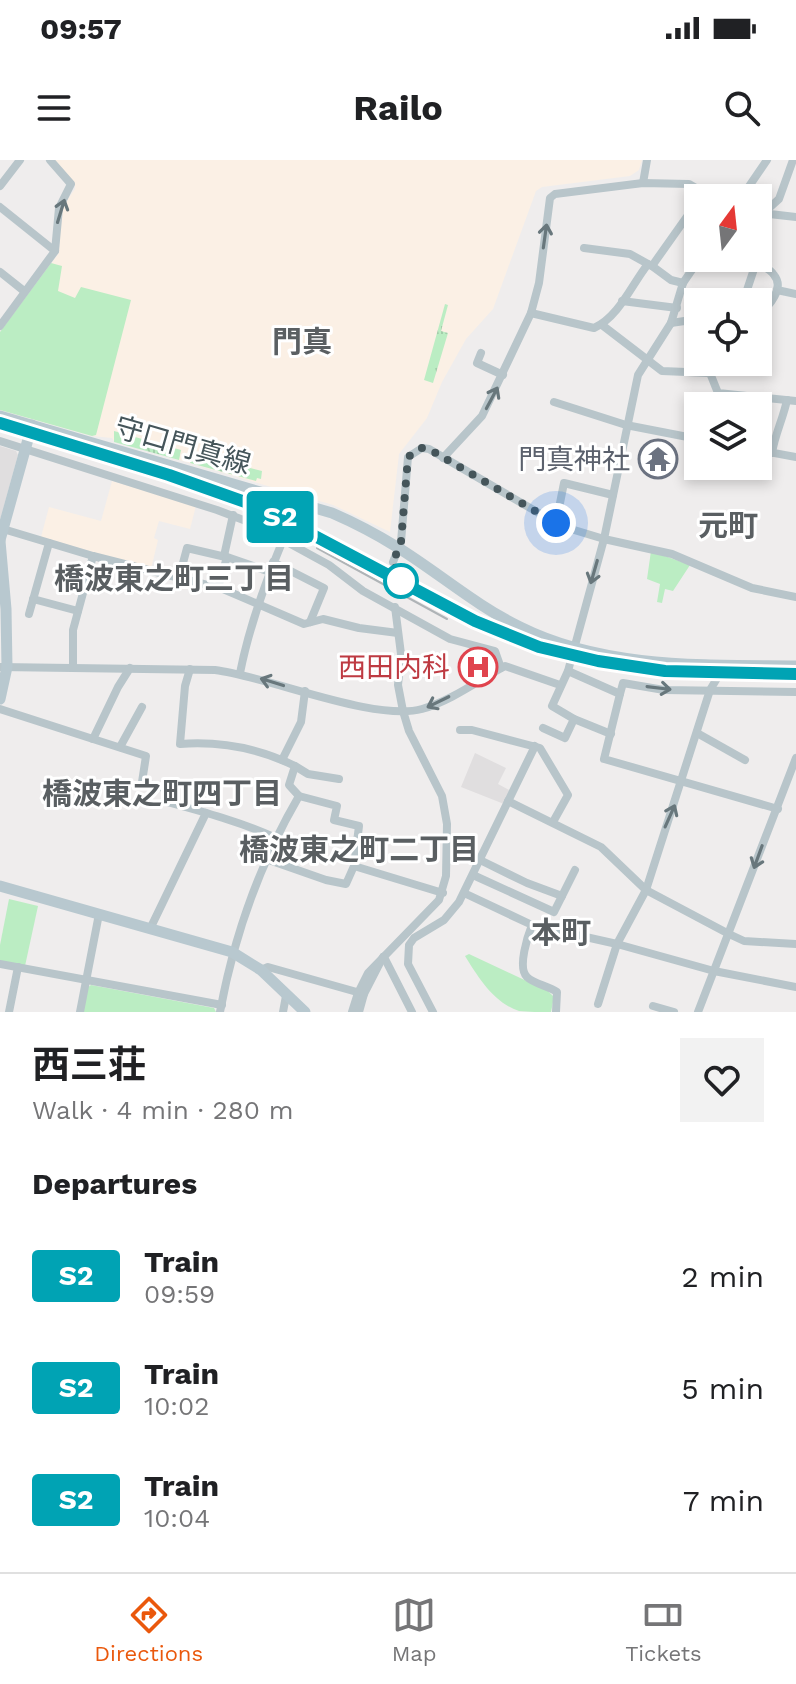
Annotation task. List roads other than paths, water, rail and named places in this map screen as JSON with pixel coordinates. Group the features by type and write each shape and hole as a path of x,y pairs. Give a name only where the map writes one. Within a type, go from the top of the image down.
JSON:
{"main road":[{"name":"守口門真線","path":"0,416 299,502 367,529 497,615 573,647 645,661 796,666"},
{"path":"0,699 6,609 1,537 32,425"},
{"path":"0,886 232,952 261,970 305,1012"}],"street":[{"path":"0,326 55,251 59,208 71,184 50,160"},
{"path":"643,183 647,160"},
{"path":"751,184 767,160"},
{"path":"772,205 779,199 793,160"},
{"path":"0,186 18,161"},
{"path":"443,458 482,416 531,313 539,283 550,198 555,194 643,183 689,184"},
{"path":"0,207 55,251"},
{"path":"772,215 796,217"},
{"path":"531,313 594,328 602,325 684,219"},
{"path":"584,248 630,254 671,280 683,283"},
{"path":"0,272 24,291"},
{"path":"611,734 552,706 568,671 604,539 638,375 671,323 683,283 690,272"},
{"path":"771,272 776,276 777,290 772,299"},
{"path":"777,290 796,294"},
{"path":"622,301 677,308"},
{"path":"671,323 684,321"},
{"path":"602,325 662,371 710,373 718,393 791,400 775,433 772,453 796,457"},
{"path":"481,353 477,363 503,375"},
{"path":"554,402 626,425 684,436"},
{"path":"0,441 233,515 329,565 356,586 395,605 450,639 495,651 501,668"},
{"path":"393,562 399,548 408,457 422,448 429,449 556,523 604,539 672,554 752,588 796,597"},
{"path":"556,523 564,483 613,495"},
{"path":"240,673 258,603 299,502"},
{"path":"218,588 233,515"},
{"path":"1,537 49,543 218,588 304,624 323,619 398,633"},
{"path":"29,614 49,543"},
{"path":"179,578 187,548 226,556 270,572"},
{"path":"73,668 73,630 93,556"},
{"path":"273,562 324,588 310,622"},
{"path":"33,599 78,611"},
{"path":"352,1012 368,973 443,893 447,861 447,824 442,796 409,731 403,711 398,685 401,654 395,605"},
{"path":"598,1004 617,944 646,890 710,690 725,665"},
{"path":"4,667 190,669 240,673 373,708 403,711 431,706 505,666 560,685"},
{"path":"93,739 130,668"},
{"path":"190,669 185,686 180,744 222,744 282,760 308,774 339,779"},
{"path":"568,671 620,694"},
{"path":"778,809 604,759 623,683 664,690 796,692"},
{"path":"282,760 301,722 305,691"},
{"path":"120,747 142,707"},
{"path":"0,709 146,756 142,782 167,789 167,802 243,823 276,838"},
{"path":"543,728 565,738 574,719"},
{"path":"460,730 472,730 540,748 568,795 553,822"},
{"path":"697,733 745,760"},
{"path":"433,1012 408,964 409,945 414,938 444,920 464,893 535,746"},
{"path":"698,1012 778,809 792,784 796,758"},
{"path":"266,859 346,884 354,866 359,826 334,820 337,806 299,796 289,785 295,766"},
{"path":"0,964 221,1009 232,952 266,859 299,796"},
{"path":"508,801 601,847 646,890 729,934 744,941 796,944"},
{"path":"150,929 206,813"},
{"path":"480,860 562,896"},
{"path":"354,866 443,893"},
{"path":"473,875 554,912 575,870"},
{"path":"464,893 532,925 617,944 714,971 796,987"},
{"path":"80,1012 99,914"},
{"path":"532,925 525,941 523,970 526,977 557,992 556,1012"},
{"path":"384,957 412,1012"},
{"path":"0,1002 10,1008 18,967"},
{"path":"261,970 268,967 361,993"},
{"path":"359,1012 361,993"},
{"path":"283,1012 286,996"},
{"path":"653,1006 674,1012"}],"railway":[{"path":"0,423 222,492 293,523 447,608 510,637 543,648 637,666 796,674"},
{"path":"317,548 447,619"}],"train":[{"name":"S2","path":"0,423 220,491 262,508 475,621 539,647 598,661 665,671 796,674"}],"place":[{"name":"門真神社","path":"658,459"},
{"name":"西田内科","path":"478,667"}],"district":[{"name":"門真","path":"302,342"},
{"name":"元町","path":"728,526"},
{"name":"橋波東之町三丁目","path":"174,579"},
{"name":"橋波東之町四丁目","path":"162,794"},
{"name":"橋波東之町二丁目","path":"359,850"},
{"name":"本町","path":"561,933"}]}
